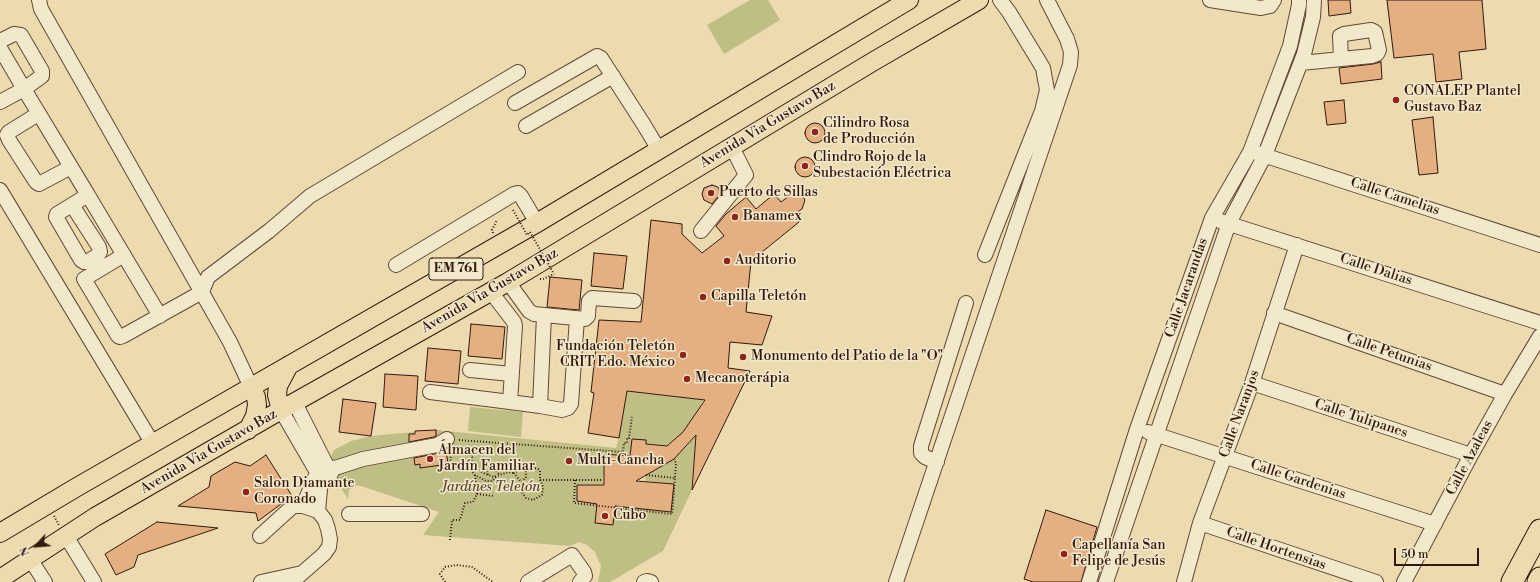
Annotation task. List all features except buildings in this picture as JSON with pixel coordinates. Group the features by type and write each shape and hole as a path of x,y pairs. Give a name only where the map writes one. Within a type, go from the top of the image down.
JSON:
{"highway":[{"path":"1512,582 1540,530"},
{"path":"1538,582 1540,578"}],"main road":[{"name":"EM 761","path":"0,534 47,505 290,364 536,223 909,0"},
{"name":"Avenida Via Gustavo Baz","path":"0,579 95,517 491,292 874,61 979,0"},
{"path":"288,406 277,395 278,386 290,364"},
{"path":"248,430 255,416 257,405 256,397 251,388"}],"street":[{"path":"39,0 41,9 230,342 251,388"},
{"path":"985,255 1042,110 1047,90 1043,68 1000,0"},
{"path":"896,582 1070,65 1071,52 1068,39 1048,0"},
{"path":"1210,0 1261,8 1270,6 1274,0"},
{"name":"Calle Jacarandas","path":"1089,582 1138,429 1212,218 1250,152 1290,46 1299,0"},
{"name":"Calle Jacarandas","path":"1106,582 1229,223 1265,155 1301,63 1313,17 1314,0"},
{"path":"0,41 14,34 18,33 21,35 42,71 42,76 40,79 0,102"},
{"path":"0,48 38,114 160,316"},
{"path":"515,103 597,56 601,58 659,150"},
{"path":"1301,63 1341,59"},
{"path":"124,255 85,278 84,282 120,337 202,292 208,277 269,231 310,196 518,72"},
{"path":"526,126 612,76"},
{"path":"38,114 9,132 7,136 8,140 36,182 39,184 71,167"},
{"path":"701,231 746,175 732,147"},
{"name":"Calle Camelias","path":"1250,152 1265,155 1540,245"},
{"path":"0,190 153,444"},
{"path":"396,265 514,194 521,196 536,223"},
{"path":"72,205 88,195"},
{"name":"Calle Dalias","path":"1212,218 1540,323"},
{"name":"Calle Naranjos","path":"1184,582 1200,523 1252,383 1297,245"},
{"path":"508,282 531,313 534,314 587,318 589,301 592,298 634,301"},
{"path":"491,292 511,318 515,326 510,402"},
{"path":"937,462 925,457 921,453 921,446 966,303"},
{"name":"Calle Petunias","path":"1274,313 1505,394"},
{"path":"540,406 544,315"},
{"path":"430,392 562,410 568,408 571,404 577,318"},
{"name":"Calle Azaleas","path":"1404,582 1471,455 1540,336"},
{"path":"470,370 511,374"},
{"name":"Calle Tulipanes","path":"1252,383 1471,455"},
{"path":"288,406 326,472 318,511"},
{"name":"Calle Gardenias","path":"1138,429 1435,524"},
{"path":"303,506 326,472 363,459 437,445 447,439"},
{"path":"260,536 290,508 303,506 318,511 325,520 330,540 329,547 324,554 297,578 262,582"},
{"path":"349,514 422,514"},
{"name":"Calle Hortensias","path":"1200,523 1376,582"},
{"path":"66,536 94,582"},
{"path":"528,582 572,555 584,572 585,576 580,582"},
{"path":"30,559 45,582"},
{"path":"644,582 651,582"}],"path":[{"path":"513,210 527,235 530,232 554,274 543,280"},
{"path":"447,439 623,452 624,443 626,443 627,438 629,438 632,417"},
{"path":"496,477 483,473 474,466 470,467 461,471 453,466 450,459 453,452 458,448 468,451 472,457 470,467 475,475 488,482 492,481 500,474 508,472 514,473 524,467 530,467 538,468 540,471 540,480 543,491 538,498 533,500 526,498 520,488 526,478 526,470 530,467"},
{"path":"576,480 574,503 672,514 675,478 674,459"},
{"path":"489,476 486,470 488,467 500,474"},
{"path":"514,473 522,483"},
{"path":"450,540 452,520 460,520 465,503 473,502 477,494 475,475"},
{"path":"646,475 675,478"},
{"path":"540,480 603,480"},
{"path":"477,494 494,496"},
{"path":"47,505 66,536"},
{"path":"446,582 440,574 445,567 456,565 472,568 493,582"}],"green space":[{"path":"750,0 768,0 780,20 724,54 707,25"},
{"name":"Jardínes Teletón","path":"627,391 703,400 700,408 683,432 667,446 646,444 633,439 630,456 604,454 603,484 578,485 577,501 671,512 674,484 645,481 646,474 681,451 696,434 691,492 663,551 610,582 598,582 601,566 595,552 587,545 579,542 570,546 423,535 439,512 358,485 349,490 348,499 335,479 329,460 334,450 351,441 371,436 436,430 616,448"},
{"path":"470,407 523,412 521,437 468,431"}],"place":[{"name":"CONALEP Plantel Gustavo Baz","path":"1396,100"},
{"name":"Cilindro Rosa de Producción","path":"815,132"},
{"name":"Clindro Rojo de la Subestación Eléctrica","path":"805,166"},
{"name":"Puerto de Sillas","path":"711,193"},
{"name":"Banamex","path":"735,217"},
{"name":"Auditorio","path":"727,261"},
{"name":"Capilla Teletón","path":"703,297"},
{"name":"Fundación Teletón CRIT Edo. México","path":"683,355"},
{"name":"Monumento del Patio de la \"O\"","path":"743,357"},
{"name":"Mecanoterápia","path":"687,379"},
{"name":"Álmacen del Jardín Familiar","path":"430,459"},
{"name":"Multi-Cancha","path":"569,461"},
{"name":"Salon Diamante Coronado","path":"246,492"},
{"name":"Cubo","path":"605,516"},
{"name":"Capellanía San Felipe de Jesús","path":"1064,554"}]}
